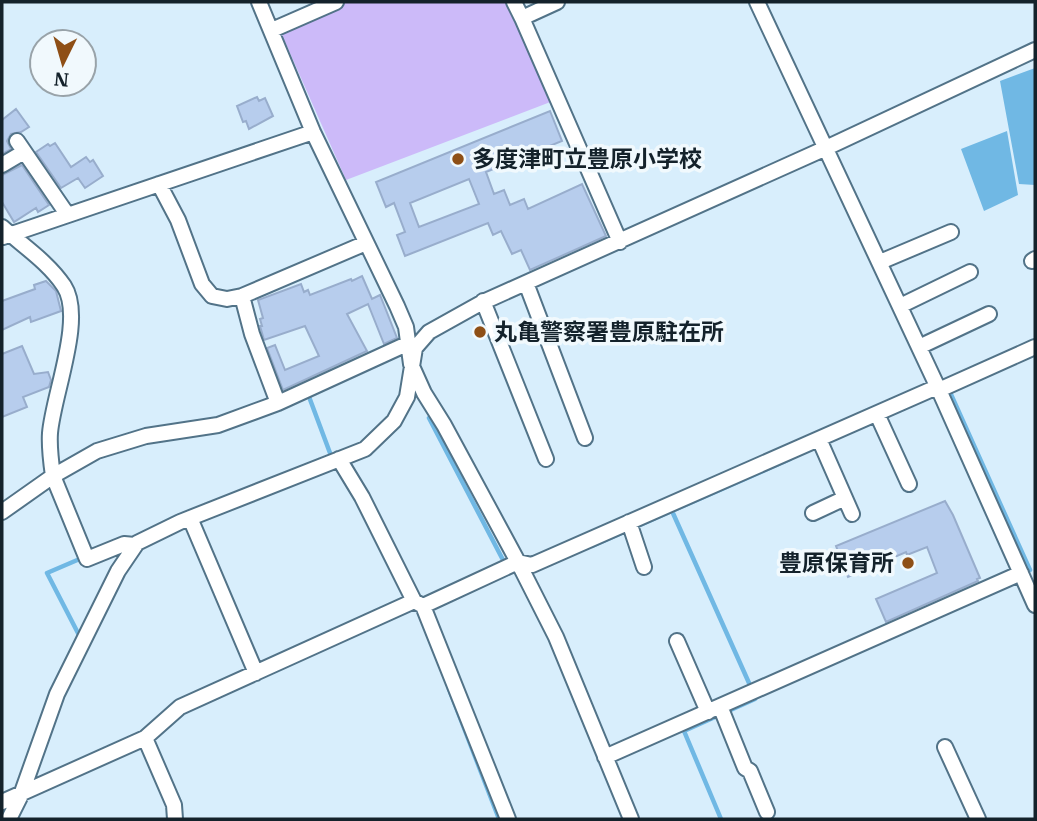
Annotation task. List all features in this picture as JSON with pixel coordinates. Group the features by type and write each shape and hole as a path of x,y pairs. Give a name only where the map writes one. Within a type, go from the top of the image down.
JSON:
{"street":[{"path":"259,2 313,132 406,327 411,364 424,393 444,425 556,637 631,819"},
{"path":"272,30 335,2"},
{"path":"514,2 620,242"},
{"path":"522,18 557,2"},
{"path":"757,2 1027,577 1035,605"},
{"path":"9,819 21,795 57,694 118,571 135,545 190,518 365,449 394,421 407,397 415,348 429,331 483,301 827,148 1035,50"},
{"path":"5,233 313,132"},
{"path":"2,165 21,147 67,214"},
{"path":"159,184 178,220 202,284 212,296 227,299 242,296 366,243"},
{"path":"880,262 951,232"},
{"path":"5,233 46,264 70,299 71,316 50,431 53,476 87,559 124,544 135,545"},
{"path":"900,306 970,272"},
{"path":"526,283 585,438"},
{"path":"242,296 252,334 278,403"},
{"path":"483,301 546,459"},
{"path":"919,347 989,314"},
{"path":"2,512 53,476 96,451 146,436 218,425 278,403 409,343"},
{"path":"2,802 145,738 180,707 256,673 518,562 531,565 631,527 821,443 930,390 939,390 1035,347"},
{"path":"877,414 909,484"},
{"path":"821,443 852,514"},
{"path":"339,459 419,603 508,819"},
{"path":"813,513 845,498"},
{"path":"190,518 256,673"},
{"path":"631,527 644,567"},
{"path":"605,757 1027,577"},
{"path":"677,640 718,711 745,768 750,771 767,812"},
{"path":"145,738 174,805 174,819"},
{"path":"945,747 978,819"}],"shaded area":[{"path":"348,2 507,2 553,101 346,180 282,35 283,30"}],"water":[{"path":"1035,68 1035,185 1019,184 1000,81"},
{"path":"1007,131 1018,195 984,211 961,149"}],"building":[{"path":"257,97 259,101 265,98 273,116 249,129 237,106"},
{"path":"16,109 29,127 11,134 7,141 11,149 2,154 2,120"},
{"path":"550,111 562,141 486,172 494,194 504,190 510,205 524,199 528,209 582,184 606,236 530,270 521,250 512,254 501,231 493,235 488,223 405,256 397,235 405,232 394,203 386,207 376,182","holes":["469,179 479,204 419,227 410,203"]},
{"path":"55,143 71,167 86,157 90,162 93,160 103,176 85,188 78,178 61,188 36,152"},
{"path":"22,165 49,205 38,212 36,208 14,222 2,202 2,175"},
{"path":"362,276 372,299 380,295 397,338 384,344 368,304 347,314 367,351 283,390 267,348 275,345 285,370 319,356 305,326 264,340 260,326 260,319 263,318 258,300 301,284 304,292 308,290 310,295"},
{"path":"46,281 56,291 61,311 31,322 30,317 2,330 2,301 35,289 34,285"},
{"path":"22,346 34,374 48,372 51,380 49,387 23,397 27,407 2,417 2,354"},
{"name":"豊原保育所","path":"945,501 980,578 886,622 876,599 937,573 927,547 907,555 906,552 848,577 836,546"}],"waterway":[{"path":"949,390 1030,570"},
{"path":"308,394 330,453"},
{"path":"429,418 503,560"},
{"path":"592,546 790,459"},
{"path":"672,511 749,683"},
{"path":"80,637 47,573 82,558"},
{"path":"449,689 499,819"},
{"path":"721,819 684,731 755,699"}],"place":[{"name":"多度津町立豊原小学校","path":"458,159"},
{"name":"丸亀警察署豊原駐在所","path":"480,332"},
{"name":"豊原保育所","path":"908,563"}]}
